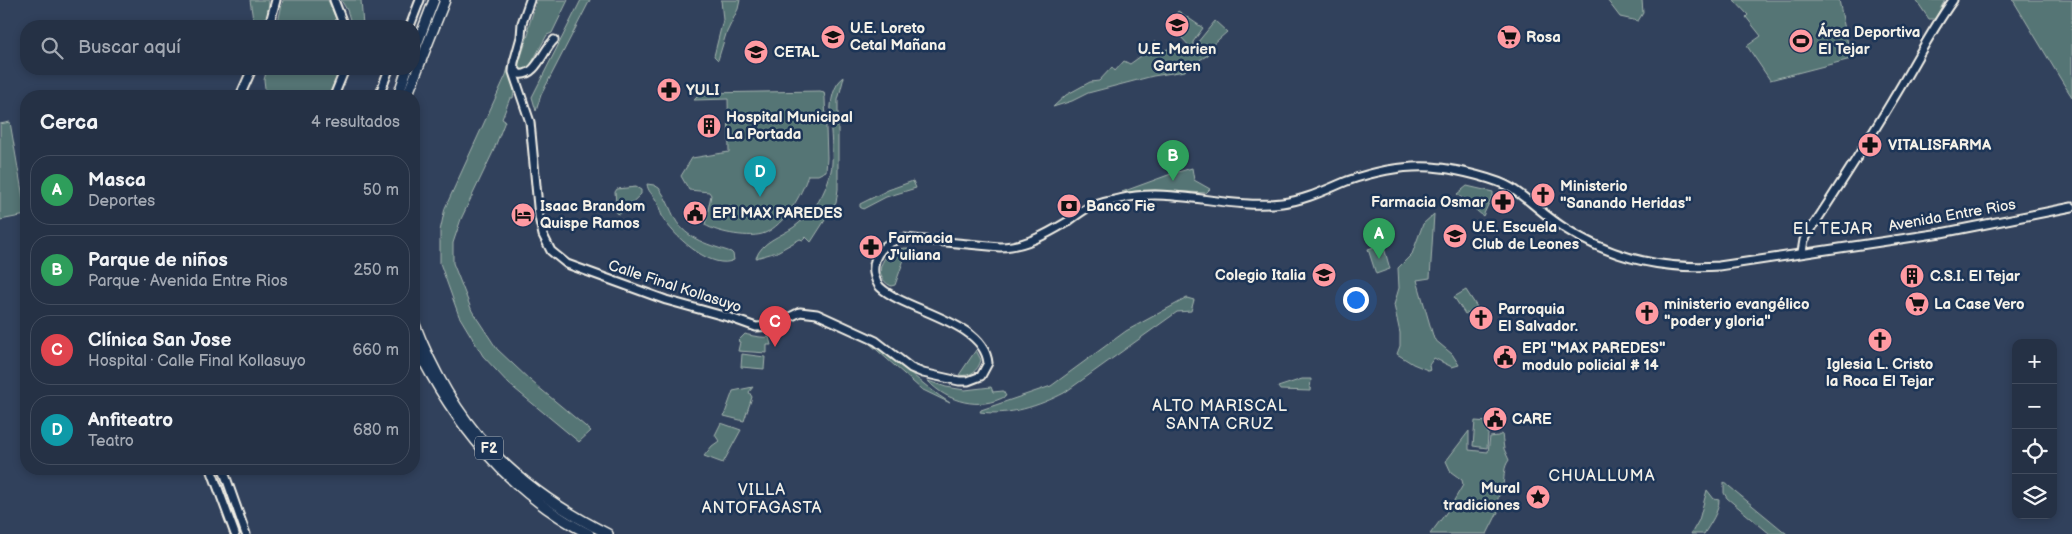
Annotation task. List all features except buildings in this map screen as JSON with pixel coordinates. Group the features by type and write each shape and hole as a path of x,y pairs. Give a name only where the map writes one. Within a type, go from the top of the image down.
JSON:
{"highway":[{"path":"420,36 434,0"},
{"path":"420,63 445,0"},
{"path":"400,90 405,75"},
{"path":"409,90 415,75"},
{"name":"F2","path":"420,335 451,397 464,417 499,460 524,482 555,504 608,534"},
{"name":"F2","path":"420,354 445,400 495,465 520,488 550,510 589,534"}],"main road":[{"path":"270,20 276,0"},
{"path":"334,0 342,20"},
{"path":"412,20 420,0"},
{"path":"530,0 522,23 521,37 513,66 519,74 525,75 531,72 546,47 554,40"},
{"path":"1802,252 1804,240 1892,101 1935,26 1954,0"},
{"name":"Calle Final Kollasuyo","path":"513,66 515,79 528,110 542,228 548,246 558,258 567,264 666,300 756,327 772,326 800,312 817,314 876,341 911,368 938,376 959,381 975,380 986,370 988,362 986,354 980,345 958,326 906,303 880,287 876,279 874,266 880,250 893,240 903,238 1000,247 1016,245 1032,240 1089,208"},
{"path":"243,90 249,75"},
{"path":"336,90 342,75"},
{"path":"381,90 387,75"},
{"name":"Avenida Entre Rios","path":"1089,208 1118,199 1150,195 1182,196 1230,204 1283,203 1303,199 1347,181 1376,173 1403,168 1441,168 1504,185 1567,230 1619,256 1662,266 1695,268 1941,233 2072,207"},
{"path":"213,475 235,534"},
{"path":"224,475 246,534"}],"green space":[{"path":"250,0 269,0 267,20 253,20"},
{"path":"283,0 328,0 336,20 278,20"},
{"path":"341,0 361,0 363,20 350,20"},
{"path":"537,0 568,0 552,33 547,35 530,66 526,70 522,70 518,66"},
{"path":"581,0 590,0 541,95 536,111 532,97"},
{"path":"721,0 740,0 718,60 714,56 723,20"},
{"path":"1607,0 1642,0 1643,13 1638,21 1620,17"},
{"name":"Área Deportiva El Tejar","path":"1734,0 1839,0 1851,59 1770,80 1747,46 1761,36 1746,17 1748,15"},
{"path":"1916,0 1945,0 1935,19 1929,19"},
{"path":"2013,0 2072,0 2072,97 2063,83"},
{"path":"1178,11 1203,28 1193,42 1193,48 1215,21 1227,32 1211,46 1208,55 1188,67 1185,71 1153,76 1088,93 1053,107 1066,95 1090,82 1099,81 1112,67 1115,71 1124,61 1130,64 1148,51 1155,41 1159,51 1182,46 1189,51 1192,49 1169,24"},
{"path":"509,64 513,98 510,98 502,119 505,121 493,152 461,219 453,243 453,263 472,311 497,349 531,381 591,431 579,442 509,384 483,356 459,316 440,263 440,231 445,208 506,75"},
{"path":"265,75 338,75 331,90 265,90"},
{"path":"844,77 838,100 838,189 836,203 811,242 806,237 777,252 756,258 762,247 794,227 805,217 815,207 822,195 829,179 832,165 830,117 833,94 837,84"},
{"path":"824,92 825,98 826,171 818,175 808,175 791,208 779,223 765,233 759,235 735,234 705,225 711,195 709,192 689,190 681,176 692,158 729,152 728,99 694,100 705,93"},
{"path":"10,122 20,180 20,216 0,220 0,124"},
{"path":"1192,168 1194,180 1210,189 1206,193 1155,190 1122,192 1171,174"},
{"path":"913,181 916,188 886,197 863,209 860,207 860,204 888,190"},
{"path":"647,184 659,188 675,219 686,232 700,241 731,252 734,260 716,261 706,257 687,244 663,219 657,202 649,191"},
{"path":"1467,186 1493,192 1483,216 1457,194"},
{"path":"636,187 641,190 641,194 620,214 617,213 615,192 617,189"},
{"path":"1434,214 1430,278 1417,280 1434,339 1452,354 1459,365 1452,367 1434,358 1429,365 1430,371 1413,364 1397,354 1400,346 1400,333 1394,305 1399,288 1398,268 1412,254 1423,224"},
{"path":"1383,244 1390,269 1376,274 1368,249"},
{"path":"908,248 895,285 891,286 884,281 881,275 882,262 892,252"},
{"path":"1466,290 1477,307 1465,314 1454,297"},
{"path":"1187,298 1194,300 1191,311 1177,312 1064,393 1024,409 1002,413 980,412 981,410 1051,386 1126,331"},
{"path":"745,334 769,337 771,345 767,345 767,353 738,351 740,342 738,341"},
{"path":"869,343 890,357 950,403 921,389"},
{"path":"976,350 981,360 978,367 970,374 959,375"},
{"path":"742,354 765,357 764,369 741,367"},
{"path":"1302,379 1311,379 1310,391 1280,390 1278,387"},
{"path":"928,381 946,387 965,390 991,387 993,392 1003,391 1006,396 986,403 964,402 945,394"},
{"path":"753,387 749,392 752,397 744,421 724,416 733,391"},
{"path":"1475,421 1489,422 1487,448 1473,446"},
{"path":"721,423 741,430 723,463 704,456 719,441 715,435"},
{"path":"1469,431 1469,450 1488,452 1490,437 1502,434 1504,449 1509,460 1497,501 1498,512 1487,534 1430,534 1449,509 1463,485 1462,480 1451,472 1446,461"},
{"path":"1724,482 1787,534 1770,534 1727,498 1724,493"},
{"path":"1707,490 1714,499 1719,500 1718,509 1704,534 1691,534 1699,520"}],"place":[{"name":"U.E. Marien Garten","path":"1177,25"},
{"name":"U.E. Loreto Cetal Mañana","path":"833,37"},
{"name":"Rosa","path":"1509,37"},
{"name":"Área Deportiva El Tejar","path":"1801,41"},
{"name":"CETAL","path":"756,52"},
{"name":"YULI","path":"669,90"},
{"name":"Hospital Municipal La Portada","path":"709,126"},
{"name":"VITALISFARMA","path":"1870,145"},
{"name":"Parque de niños","path":"1173,181"},
{"name":"Ministerio \"Sanando Heridas\"","path":"1543,195"},
{"name":"Anfiteatro","path":"760,197"},
{"name":"Farmacia Osmar","path":"1503,202"},
{"name":"Banco Fie","path":"1069,206"},
{"name":"EPI MAX PAREDES","path":"695,213"},
{"name":"Isaac Brandom Quispe Ramos","path":"523,215"},
{"name":"U.E. Escuela Club de Leones","path":"1455,236"},
{"name":"Farmacia J'uliana","path":"871,247"},
{"name":"Masca","path":"1379,259"},
{"name":"Colegio Italia","path":"1324,275"},
{"name":"C.S.I. El Tejar","path":"1912,276"},
{"name":"La Case Vero","path":"1917,304"},
{"name":"ministerio evangélico \"poder y gloria\"","path":"1647,313"},
{"name":"Parroquia El Salvador.","path":"1481,318"},
{"name":"Iglesia L. Cristo la Roca El Tejar","path":"1880,340"},
{"name":"Clínica San Jose","path":"775,347"},
{"name":"EPI \"MAX PAREDES\" modulo policial # 14","path":"1505,357"},
{"name":"CARE","path":"1495,419"},
{"name":"Mural tradiciones","path":"1538,497"}],"district":[{"name":"EL TEJAR","path":"1833,228"},
{"name":"ALTO MARISCAL SANTA CRUZ","path":"1220,414"},
{"name":"CHUALLUMA","path":"1602,475"},
{"name":"VILLA ANTOFAGASTA","path":"762,498"}]}
